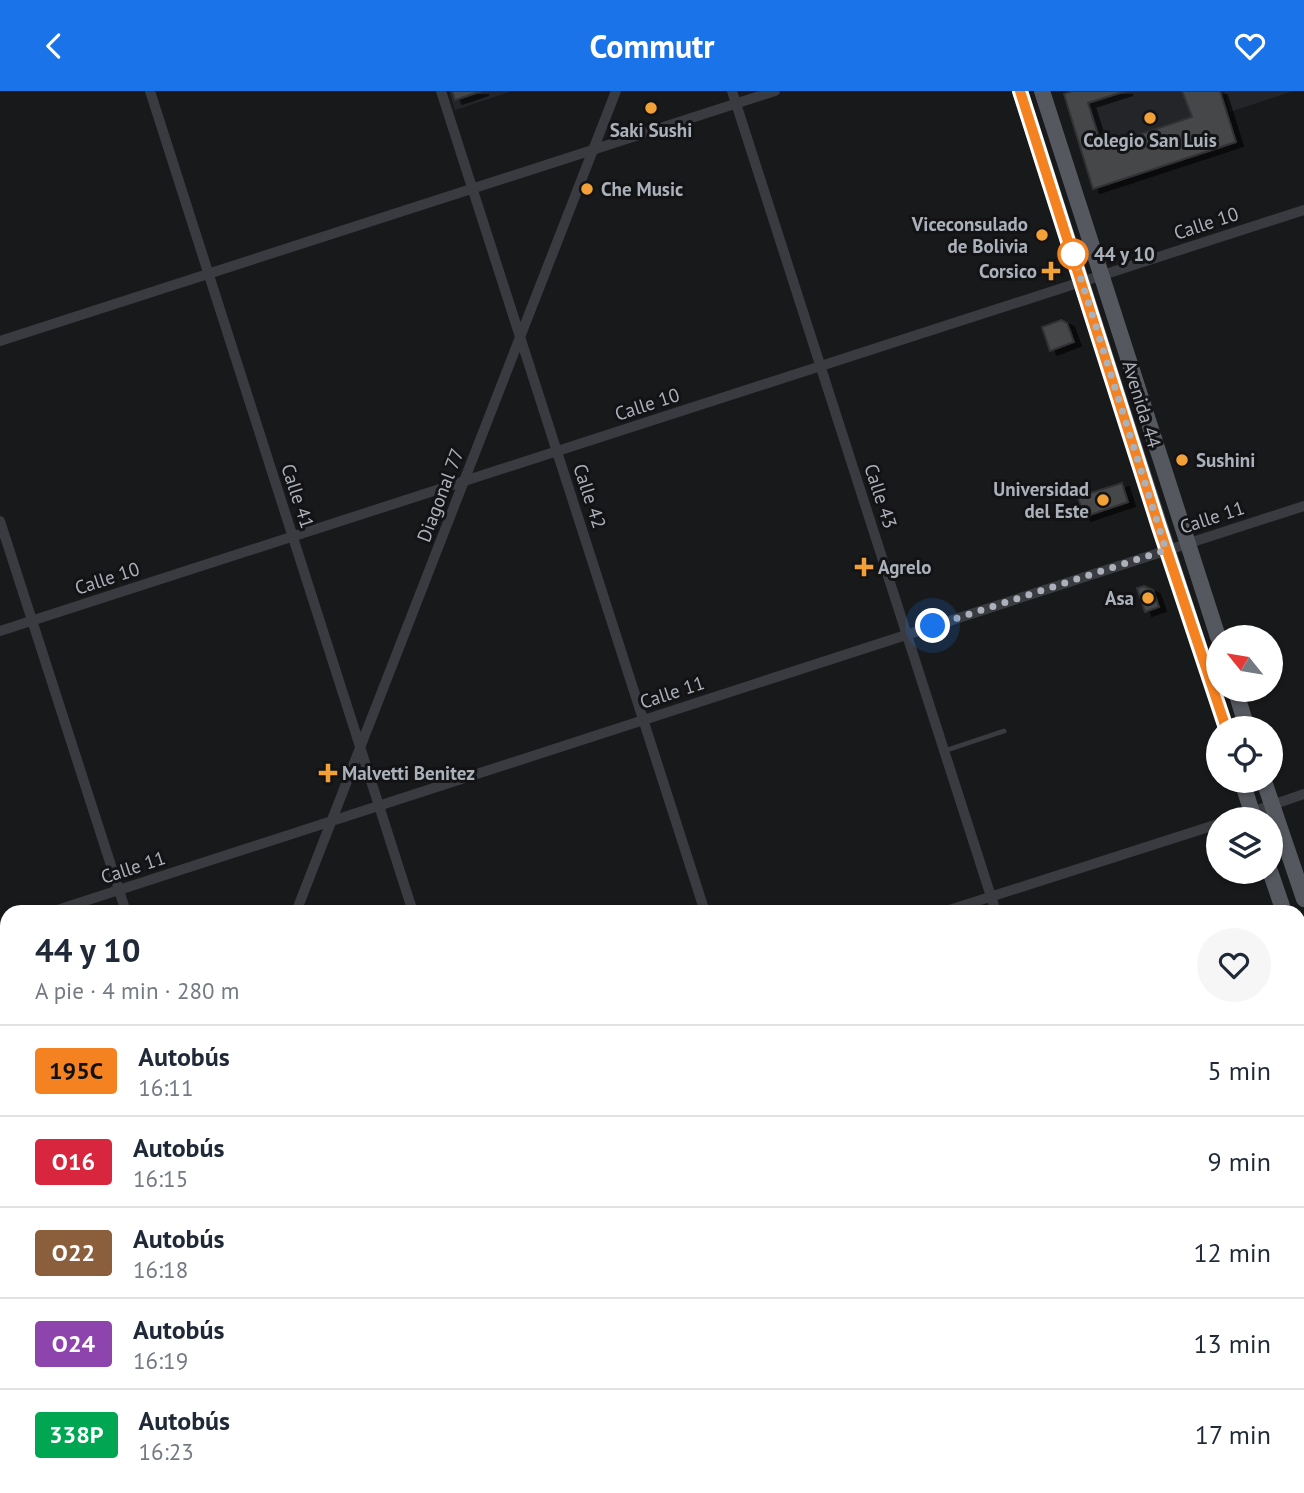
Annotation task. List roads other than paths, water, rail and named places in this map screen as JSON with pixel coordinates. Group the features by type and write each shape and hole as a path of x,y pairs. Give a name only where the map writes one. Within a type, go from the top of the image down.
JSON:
{"main road":[{"name":"Avenida 44","path":"1020,91 1166,550 1222,716"},
{"name":"Avenida 44","path":"1042,91 1214,625"},
{"path":"1268,793 1304,899"},
{"path":"1275,884 1282,905"}],"street":[{"name":"Calle 41","path":"150,91 411,905"},
{"name":"Calle 42","path":"441,91 703,905"},
{"name":"Diagonal 77","path":"299,905 616,91"},
{"name":"Calle 43","path":"732,91 994,905"},
{"path":"0,341 775,91"},
{"name":"Calle 10","path":"0,631 1304,210"},
{"name":"Calle 11","path":"72,905 1304,506"},
{"path":"0,521 123,905"},
{"path":"1269,807 1304,795"},
{"path":"964,905 1206,828"}],"lane":[{"path":"944,751 1004,731"}],"place":[{"name":"Saki Sushi","path":"651,108"},
{"name":"Colegio San Luis","path":"1150,118"},
{"name":"Che Music","path":"587,189"},
{"name":"Viceconsulado de Bolivia","path":"1042,235"},
{"name":"44 y 10","path":"1073,254"},
{"name":"Corsico","path":"1051,271"},
{"name":"Sushini","path":"1182,460"},
{"name":"Universidad del Este","path":"1103,500"},
{"name":"Agrelo","path":"864,567"},
{"name":"Asa","path":"1148,598"},
{"name":"Malvetti Benitez","path":"328,773"}]}
